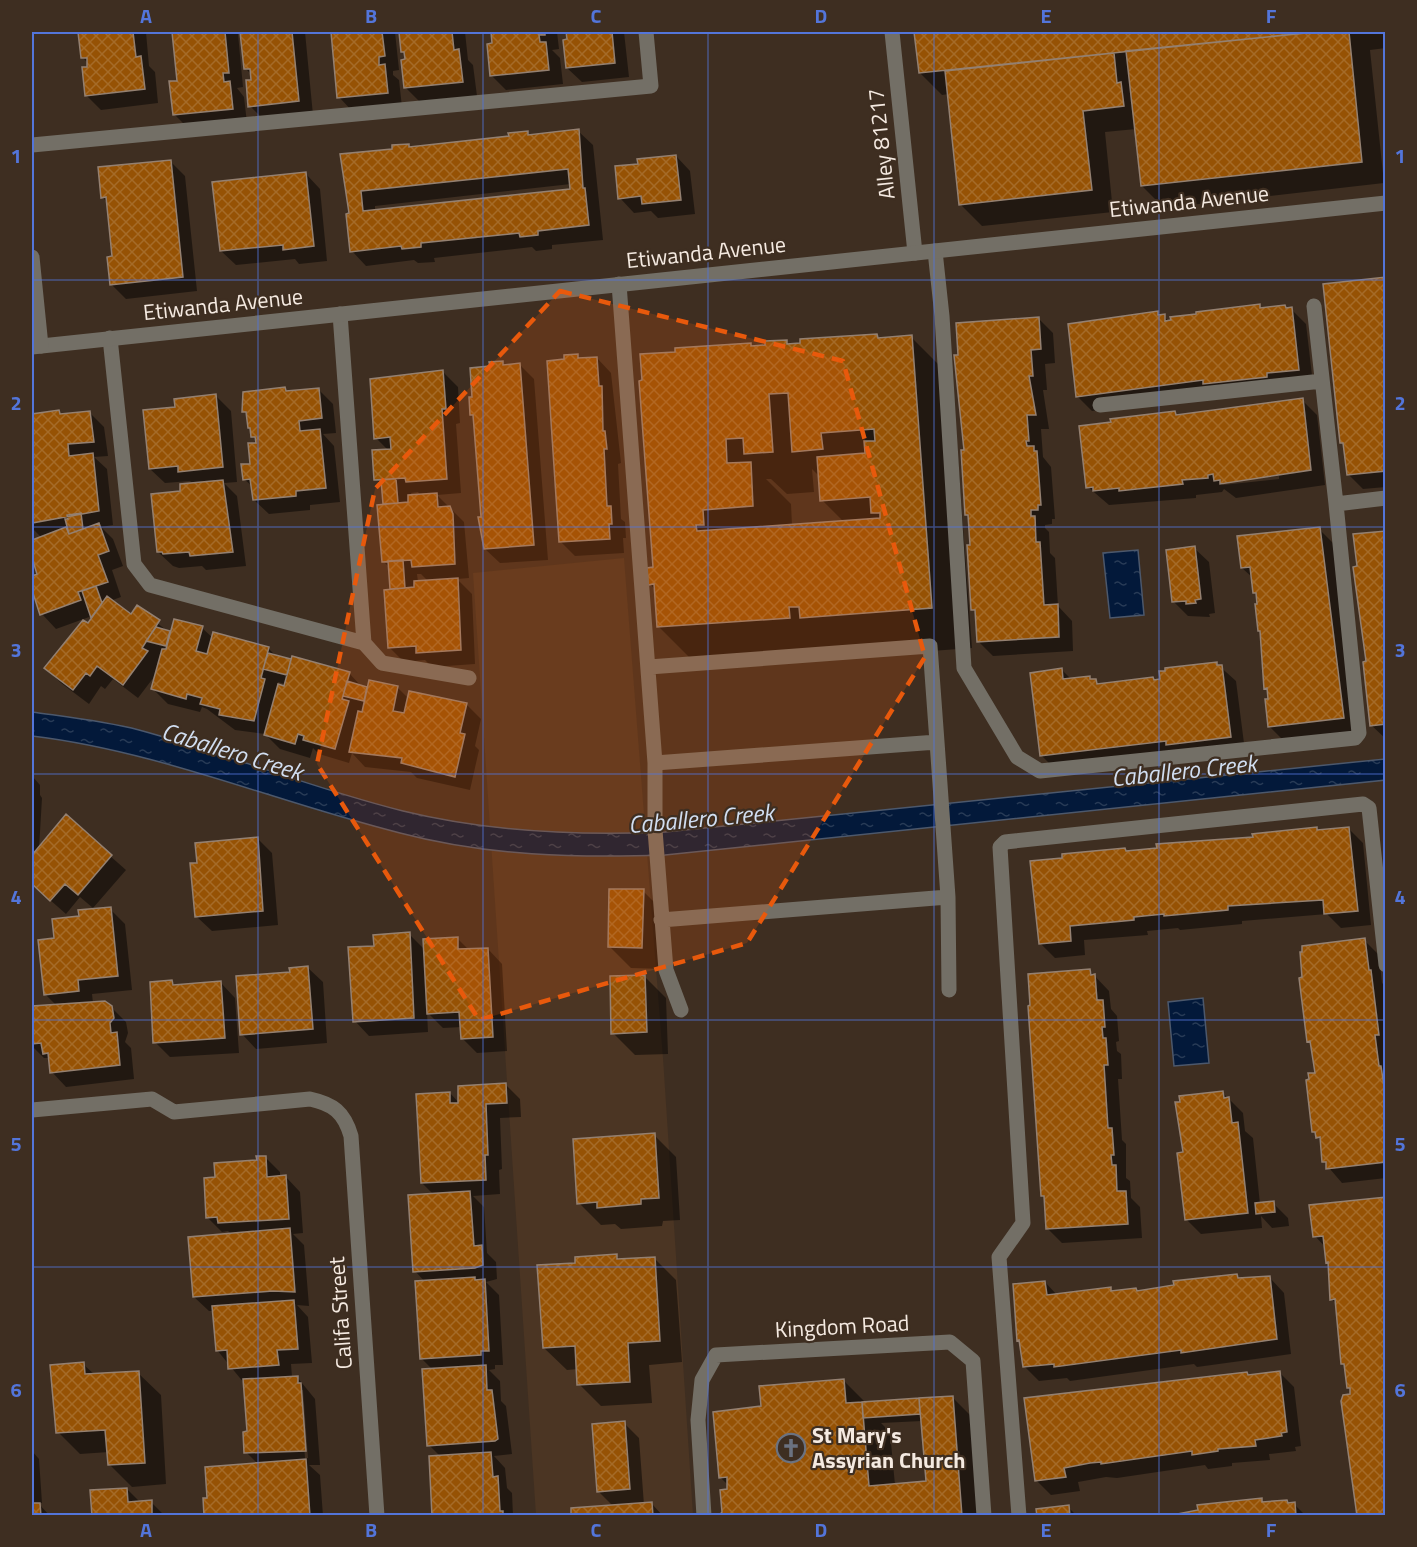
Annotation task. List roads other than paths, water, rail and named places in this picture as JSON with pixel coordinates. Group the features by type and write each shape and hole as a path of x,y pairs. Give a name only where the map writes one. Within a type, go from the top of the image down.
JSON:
{"street":[{"path":"32,146 651,86 646,32"},
{"name":"Alley 81217","path":"892,32 915,253"},
{"name":"Etiwanda Avenue","path":"36,346 1386,203"},
{"path":"935,251 942,316 964,668 1017,757 1040,771 1355,738 1359,733 1314,306"},
{"path":"32,257 36,346"},
{"path":"619,284 649,667 661,920 666,970 681,1010"},
{"path":"340,314 364,643"},
{"path":"110,338 134,564 150,585 364,643 382,663 470,678"},
{"path":"1100,405 1322,381"},
{"path":"1336,504 1386,498"},
{"path":"649,667 930,646 948,897 950,990"},
{"path":"655,763 937,742"},
{"path":"1019,1515 999,1257 1023,1223 1000,848 1005,842 1363,804 1369,808 1386,965"},
{"path":"661,920 948,897"},
{"name":"Califa Street","path":"32,1110 152,1099 174,1112 310,1099 339,1110 347,1123 351,1136 377,1515"},
{"name":"Kingdom Road","path":"704,1515 698,1420 702,1380 716,1355 950,1342 973,1362 984,1515"}],"water":[{"path":"1138,550 1144,615 1110,618 1103,553"},
{"path":"32,712 139,730 403,811 468,824 566,833 665,832 1385,759 1386,780 665,855 532,854 433,841 354,821 171,765 79,743 32,736"},
{"path":"1203,998 1209,1063 1174,1066 1168,1002"}],"place":[{"name":"St Mary's Assyrian Church","path":"791,1448"}],"water label":[{"name":"Caballero Creek","path":"232,752"},
{"name":"Caballero Creek","path":"1184,771"},
{"name":"Caballero Creek","path":"701,819"}]}
